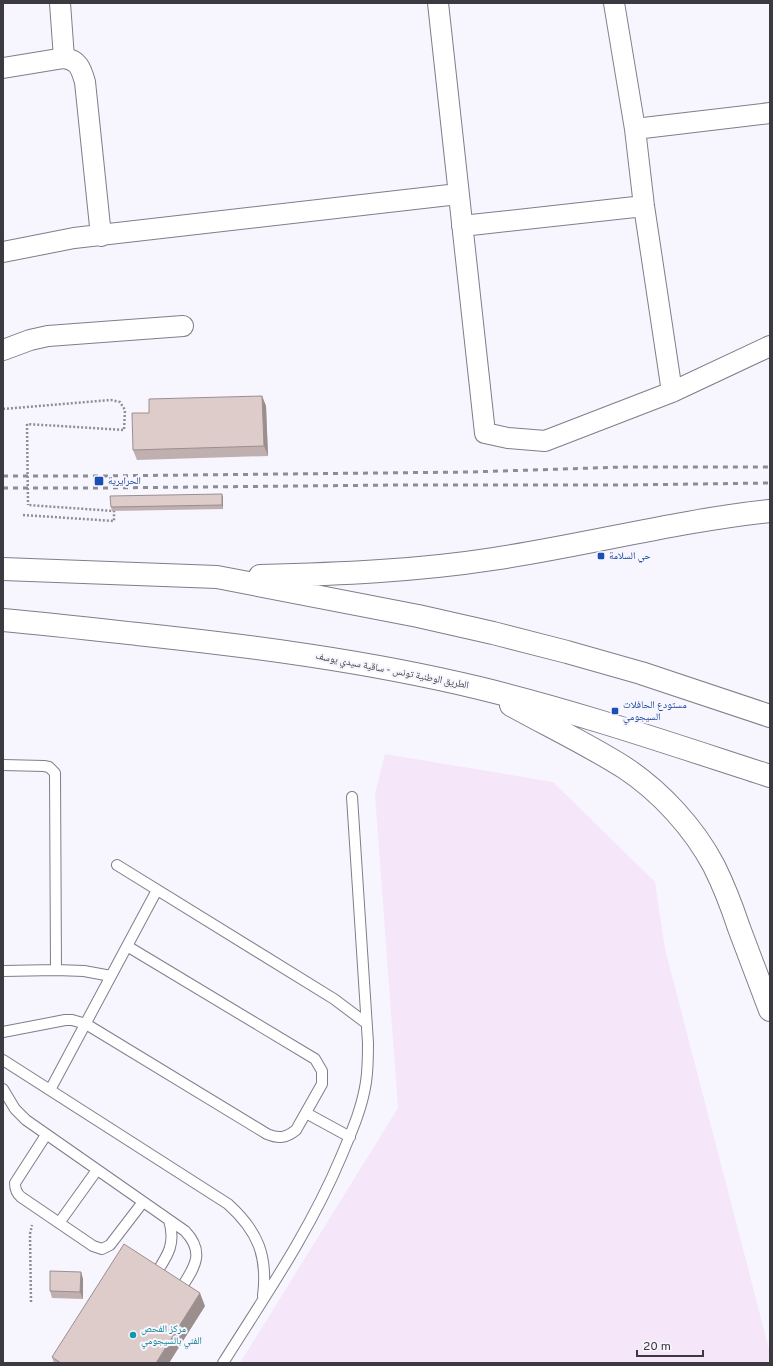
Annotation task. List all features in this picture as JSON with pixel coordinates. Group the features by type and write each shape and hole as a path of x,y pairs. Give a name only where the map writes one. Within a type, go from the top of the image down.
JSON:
{"highway":[{"path":"3,569 217,577 355,572 424,567 492,559 673,525 770,511"},
{"path":"217,577 493,632 641,673 770,716"},
{"name":"الطريق الوطنية تونس - ساقية سيدي يوسف","path":"7,624 185,639 295,653 398,671 478,688 533,702 641,734 770,776"},
{"path":"478,688 598,752 626,769 652,789 676,812 696,838 714,866 725,889 770,1010"}],"street":[{"path":"60,3 64,58"},
{"path":"438,3 485,433 508,438 545,441 672,392 770,346"},
{"path":"614,3 635,128 644,206 672,392"},
{"path":"3,68 64,58 71,59 82,71 85,82 101,236"},
{"path":"635,128 770,113"},
{"path":"3,252 47,242 458,194"},
{"path":"462,226 644,206"},
{"path":"3,350 30,340 48,336 183,326"}],"lane":[{"path":"3,765 44,766 49,767 55,773 56,970"},
{"path":"223,1363 288,1261 311,1221 332,1180 361,1107 368,1062 352,798"},
{"path":"117,865 334,1000 366,1024"},
{"path":"50,1090 157,890"},
{"path":"3,1032 65,1020 72,1020 86,1024 275,1137 282,1137 296,1130 319,1090 323,1078 322,1071 315,1059 127,946"},
{"path":"3,971 84,971 111,976"},
{"path":"3,1060 228,1204 241,1217 260,1247 264,1265 265,1282 262,1300"},
{"path":"3,1089 15,1109 26,1120 185,1231 192,1238 196,1247 197,1258 194,1267 180,1290"},
{"path":"306,1113 350,1137"},
{"path":"46,1135 15,1183 17,1194 38,1209 94,1246 102,1249 110,1245 143,1202"},
{"path":"59,1223 97,1170"},
{"path":"156,1275 171,1248 172,1239 169,1220"}],"path":[{"path":"3,409 111,400 120,402 125,410 124,430 27,424 28,505 114,511 114,521 23,515"},
{"path":"31,1302 30,1234 38,1209"}],"shaded area":[{"path":"385,754 553,782 655,882 665,949 770,1353 770,1363 240,1363 398,1108 375,794"}],"building":[{"name":"الحرايرية","path":"262,396 264,446 133,450 132,413 149,413 149,399"},
{"path":"222,494 222,505 111,507 110,496"},
{"name":"مركز الفحص الفني بالسيجومي","path":"124,1244 200,1293 156,1363 61,1363 52,1357"},
{"path":"50,1271 81,1272 80,1292 50,1291"}],"railway":[{"path":"3,476 471,472 623,467 770,467"},
{"path":"3,488 770,483"}],"place":[{"name":"الحرايرية","path":"99,481"},
{"name":"حي السلامة","path":"601,556"},
{"name":"مستودع الحافلات السيجومي","path":"615,711"},
{"name":"مركز الفحص الفني بالسيجومي","path":"133,1335"}]}
